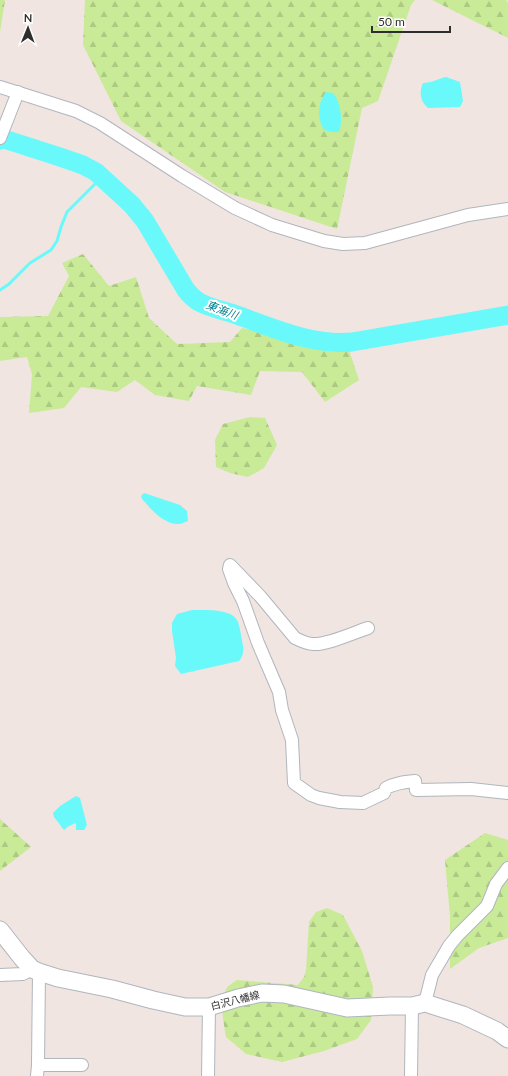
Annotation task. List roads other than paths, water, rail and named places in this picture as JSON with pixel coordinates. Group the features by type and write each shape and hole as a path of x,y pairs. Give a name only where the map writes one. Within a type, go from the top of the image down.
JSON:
{"main road":[{"path":"0,930 22,958 36,970"},
{"name":"白沢八幡線","path":"36,970 58,978 112,989 178,1006 209,1007 262,993 284,994 347,1008 418,1005 463,1016 497,1031 508,1039"}],"street":[{"path":"0,87 76,111 100,122 182,176 235,208 272,225 324,241 343,244 365,243 468,215 508,209"},
{"path":"2,134 18,92"},
{"path":"368,628 322,644 304,642 292,634 260,596 230,565 229,568 234,583 243,601 258,643 279,692 282,710 292,740 294,782 315,796 340,802 363,803 384,793 386,788 392,785 400,782 415,780 416,790 471,789 508,794"},
{"path":"411,1076 418,1005 432,975 449,946 487,906 496,884 508,868"},
{"path":"0,975 23,974 36,970 37,1070 82,1065"},
{"path":"208,1076 209,1007"}],"water":[{"path":"446,77 460,82 463,101 460,107 428,108 423,102 421,96 423,83 432,82"},
{"path":"326,92 333,93 338,101 341,117 339,132 324,130 320,121 319,111 321,101"},
{"path":"144,493 180,505 187,511 188,521 178,524 167,522 162,519 142,499 141,496"},
{"path":"192,610 225,612 235,617 239,624 243,646 243,654 239,661 181,674 175,666 176,658 172,623 177,614"},
{"path":"76,796 80,798 87,825 84,830 76,830 76,823 64,830 54,817 53,813 60,806"}],"waterway":[{"name":"東海川","path":"0,140 4,139 60,157 83,165 96,172 132,205 145,221 186,290 192,297 203,304 277,330 322,341 352,342 508,315"},
{"path":"0,290 9,284 30,263 51,250 57,241 67,212 102,177"}]}
